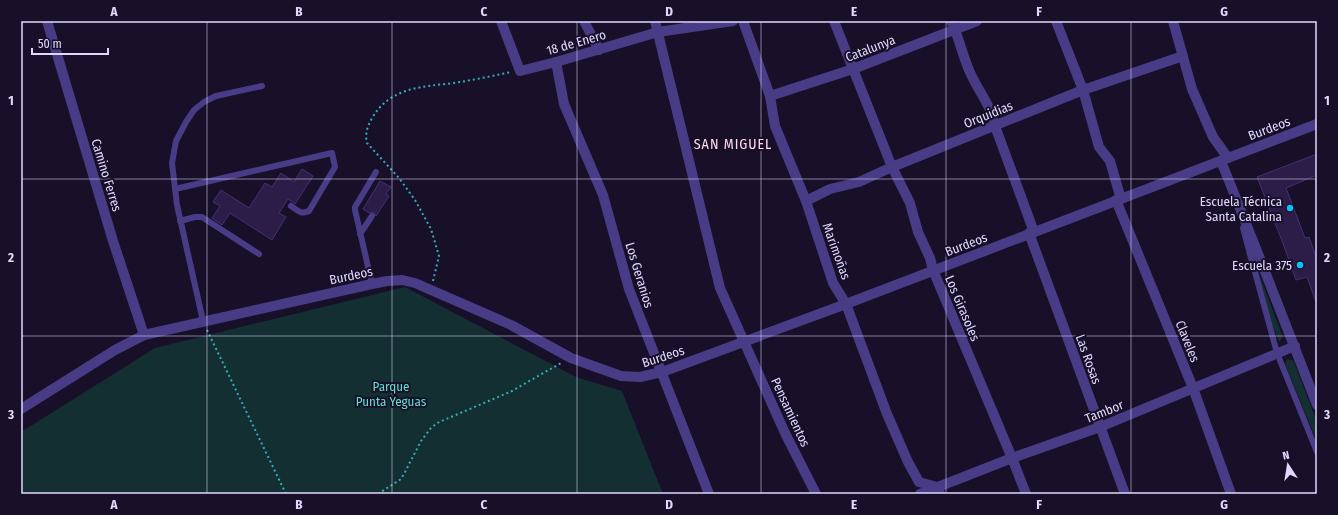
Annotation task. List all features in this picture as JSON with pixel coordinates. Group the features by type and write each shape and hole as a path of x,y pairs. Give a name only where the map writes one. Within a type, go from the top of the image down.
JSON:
{"street":[{"name":"Camino Ferres","path":"47,21 113,241 144,335"},
{"path":"501,21 520,71"},
{"path":"584,21 599,50"},
{"name":"Pensamientos","path":"655,21 720,288 785,432 816,494"},
{"name":"18 de Enero","path":"520,71 599,50 658,32 733,21"},
{"name":"Marimoñas","path":"743,21 770,96 775,126 806,201 833,283 846,304 887,414 908,462 919,482 939,491"},
{"name":"Los Girasoles","path":"834,21 892,167 910,203 918,232 930,258 933,270 1026,494"},
{"name":"Catalunya","path":"770,96 853,69 953,25 977,21"},
{"name":"Claveles","path":"1056,21 1083,90 1099,147 1110,161 1119,200 1193,388 1231,494"},
{"path":"1173,21 1192,89 1224,159 1231,186 1317,405"},
{"name":"Las Rosas","path":"953,25 969,71 993,114 995,126 1032,233 1125,494"},
{"name":"Orquidias","path":"806,201 830,189 859,182 892,167 1083,90 1183,56"},
{"name":"Los Geranios","path":"556,62 564,104 603,195 629,289 709,494"},
{"name":"Burdeos","path":"21,409 115,350 144,335 372,284 402,280 430,290 511,325 571,358 621,376 640,377 662,372 846,304 1317,124"},
{"name":"Tambor","path":"920,494 939,491 1012,458 1100,427 1295,346"}],"lane":[{"path":"203,321 180,221 175,189 172,163 176,141 194,110 204,102 216,96 262,86"},
{"path":"175,189 332,152 335,167 308,211 305,213 301,212 291,206"},
{"path":"372,284 355,207 376,172"},
{"path":"1231,186 1277,353 1317,452"},
{"path":"360,234 372,216"},
{"path":"180,221 194,217 202,217 259,254"}],"path":[{"path":"430,290 439,256 436,242 431,229 415,200 399,178 367,143 366,138 368,127 375,114 385,103 392,97 407,90 520,71"},
{"path":"203,321 286,494"},
{"path":"378,494 401,479 421,441 430,429 437,423 512,391 571,358"}],"green space":[{"path":"1246,252 1251,252 1282,335 1279,342 1247,258"},
{"name":"Parque Punta Yeguas","path":"405,287 576,377 622,391 663,494 21,494 21,432 155,348"},
{"path":"1287,359 1293,360 1317,422 1317,442 1285,364"}],"building":[{"path":"1317,154 1317,175 1286,188 1305,238 1309,237 1317,260 1316,302 1307,277 1296,280 1257,177"},
{"path":"302,169 313,176 295,204 288,199 279,213 286,217 272,240 230,213 222,225 212,218 220,206 213,202 221,190 249,208 265,183 272,187 281,173 294,182"},
{"path":"380,181 391,187 386,194 389,196 376,216 374,212 369,213 363,209"}],"place":[{"name":"Escuela Técnica Santa Catalina","path":"1290,208"},
{"name":"Escuela 375","path":"1300,265"}],"district":[{"name":"SAN MIGUEL","path":"733,144"}]}
